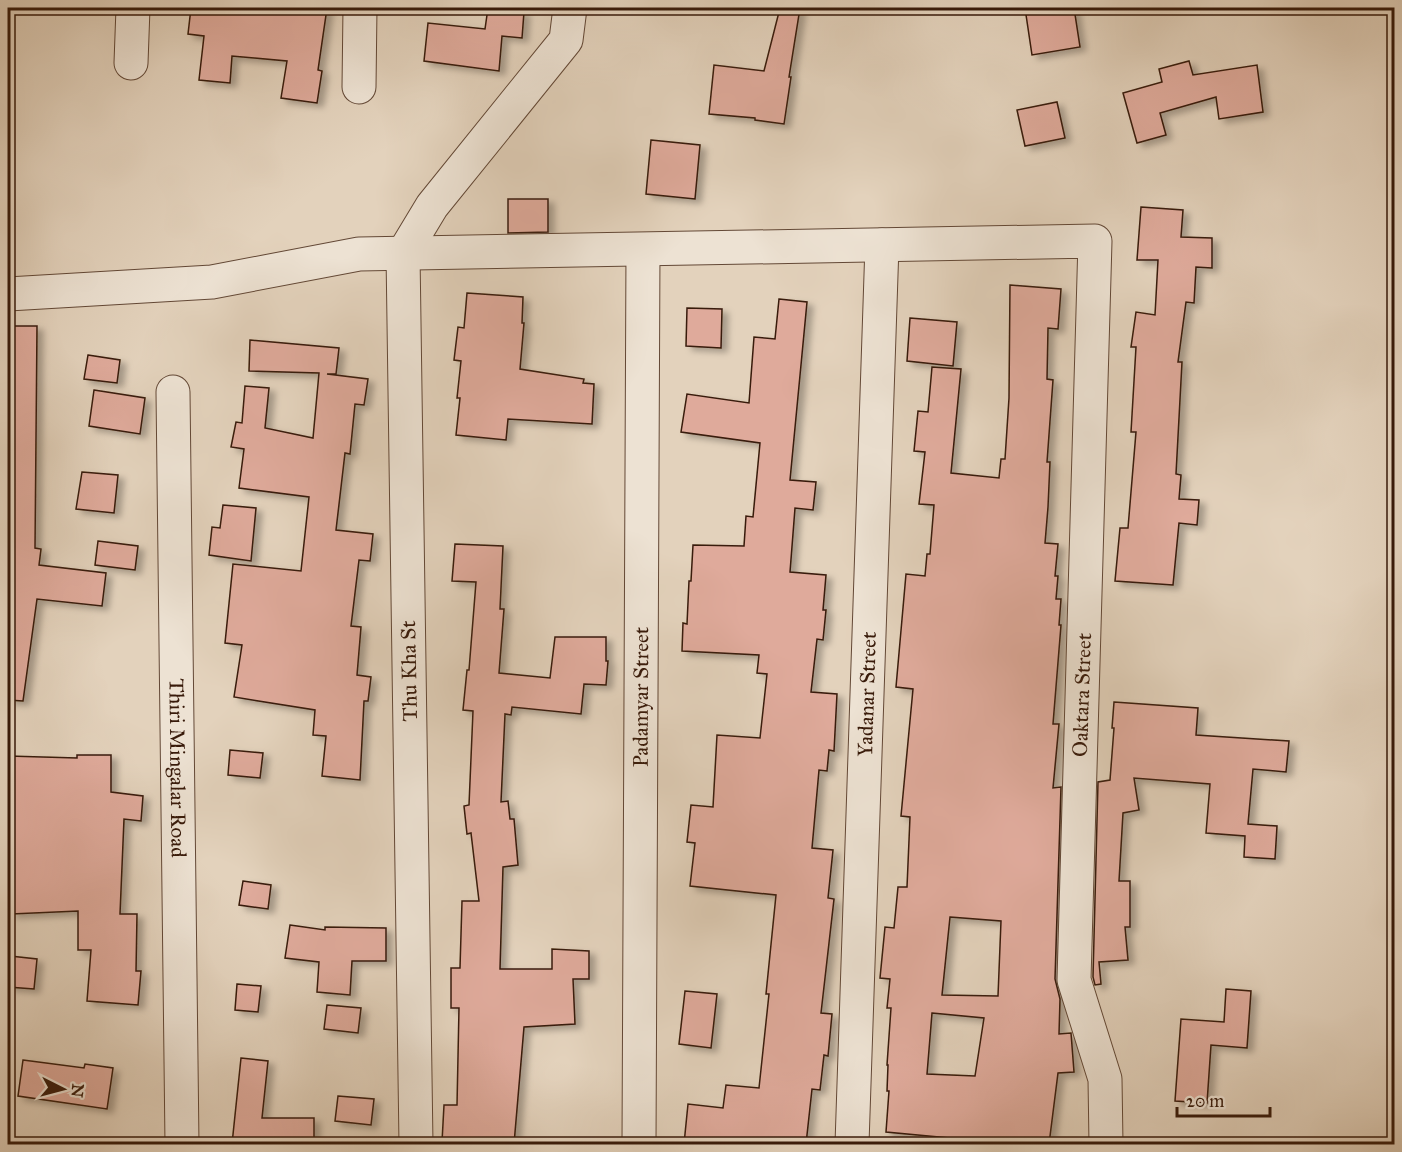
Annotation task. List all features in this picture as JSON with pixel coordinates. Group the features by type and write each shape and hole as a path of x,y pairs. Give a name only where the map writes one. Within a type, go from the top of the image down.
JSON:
{"street":[{"path":"131,63 133,8"},
{"path":"359,87 360,8"},
{"path":"402,254 432,206 566,39 570,8"},
{"name":"Oaktara Street","path":"882,245 1095,241 1074,980 1105,1079 1106,1144"},
{"path":"8,294 212,282 359,254 882,245"},
{"name":"Yadanar Street","path":"852,1144 882,245"},
{"name":"Padamyar Street","path":"639,1144 643,250"},
{"name":"Thu Kha St","path":"402,254 416,1144"},
{"name":"Thiri Mingalar Road","path":"173,392 182,1144"}],"building":[{"path":"191,8 327,8 318,70 322,71 317,103 281,98 287,61 232,56 230,83 199,80 204,36 188,34"},
{"path":"488,8 524,12 522,38 502,36 499,71 424,61 428,23 485,29"},
{"path":"780,8 800,8 784,124 755,120 755,118 709,114 714,65 764,71"},
{"path":"1025,8 1074,8 1080,47 1032,55"},
{"path":"1189,61 1193,75 1257,65 1263,112 1219,119 1216,97 1160,113 1166,135 1137,143 1123,93 1162,82 1159,69"},
{"path":"1057,102 1065,138 1025,146 1017,110"},
{"path":"651,140 700,145 695,199 646,194"},
{"path":"508,199 548,199 548,232 508,233"},
{"path":"1141,207 1183,210 1181,237 1212,238 1212,268 1196,267 1194,303 1186,302 1178,362 1182,362 1176,474 1181,475 1179,499 1199,500 1197,525 1179,523 1173,585 1115,581 1120,528 1128,528 1136,432 1131,432 1136,347 1131,347 1136,312 1155,315 1158,260 1137,260"},
{"path":"1010,285 1061,289 1058,329 1048,328 1047,379 1053,380 1047,462 1050,462 1045,543 1058,544 1055,576 1058,576 1056,599 1061,599 1053,724 1059,724 1053,788 1061,787 1055,979 1060,999 1059,1034 1071,1033 1074,1072 1058,1073 1049,1144 1004,1139 1003,1143 886,1132 891,1008 887,1008 890,979 880,978 885,927 894,928 898,887 907,887 910,817 901,816 913,689 896,687 906,574 925,576 927,554 930,554 934,505 919,504 925,452 914,451 918,411 928,412 932,367 961,369 951,473 999,478 1001,459 1005,459 1009,398","holes":["950,917 1001,921 998,996 942,995","932,1013 984,1018 975,1076 927,1074"]},
{"path":"467,293 523,297 522,323 524,323 520,369 584,379 583,383 594,384 592,424 508,419 506,440 456,435 461,361 454,360 458,327 464,328"},
{"path":"779,299 807,302 790,480 816,482 813,510 795,508 790,572 826,575 823,640 817,639 811,692 837,694 834,751 829,750 827,771 819,770 812,848 833,850 828,898 834,899 821,1013 832,1014 828,1056 824,1055 820,1090 812,1089 806,1144 751,1138 751,1144 684,1144 688,1104 723,1108 726,1085 759,1088 776,895 690,886 695,843 687,842 691,805 713,807 717,735 760,738 767,674 757,673 759,655 682,651 683,623 687,624 693,545 744,546 746,516 753,517 760,443 681,432 687,394 749,403 754,337 775,339"},
{"path":"687,308 722,309 721,348 686,346"},
{"path":"910,318 957,322 953,366 907,361"},
{"path":"8,326 37,326 35,548 41,549 39,565 106,573 102,606 37,599 23,701 8,700"},
{"path":"250,340 339,348 336,374 327,374 368,379 364,405 355,404 350,454 345,453 336,530 373,534 370,561 359,560 351,626 361,627 357,675 371,677 368,701 364,701 360,780 322,776 326,736 313,735 315,710 234,697 242,645 225,643 233,564 301,571 309,497 239,488 244,449 231,447 236,422 242,423 245,386 269,388 265,428 313,438 319,373 249,371"},
{"path":"88,355 120,360 117,383 84,379"},
{"path":"94,390 145,398 140,434 89,426"},
{"path":"82,472 118,475 114,513 76,509"},
{"path":"223,505 256,508 251,561 209,555 212,527 220,528"},
{"path":"98,541 138,546 135,570 95,565"},
{"path":"455,544 503,546 500,609 504,609 499,673 550,678 555,637 606,637 606,661 608,661 606,685 584,684 581,714 512,707 511,715 505,714 501,802 508,801 510,819 514,819 518,865 503,867 500,969 552,969 552,949 589,951 589,979 573,979 575,1024 524,1027 514,1144 442,1142 444,1105 457,1105 459,1008 451,1008 451,968 460,968 462,901 479,901 471,833 467,834 464,806 469,805 473,711 463,710 467,670 469,670 476,582 452,581"},
{"path":"1114,702 1198,708 1196,735 1289,741 1286,772 1253,769 1248,824 1277,826 1275,859 1244,857 1245,836 1206,833 1210,784 1134,778 1139,810 1123,813 1119,881 1130,881 1130,927 1125,927 1128,960 1099,962 1101,984 1095,985 1093,977 1098,782 1110,780"},
{"path":"230,750 263,753 260,778 228,775"},
{"path":"77,755 111,755 111,792 143,796 141,821 124,819 120,914 137,914 136,971 141,971 138,1005 87,1001 91,950 78,950 78,911 11,914 8,889 8,756 77,758"},
{"path":"243,881 271,885 268,909 239,905"},
{"path":"290,925 325,930 325,927 386,928 386,961 352,961 350,995 317,992 319,962 285,958"},
{"path":"10,956 37,959 34,989 8,987"},
{"path":"237,984 261,986 258,1012 235,1010"},
{"path":"1226,989 1251,991 1247,1048 1211,1045 1207,1103 1175,1101 1181,1019 1224,1022"},
{"path":"685,991 717,994 711,1048 679,1044"},
{"path":"327,1005 361,1008 358,1033 324,1029"},
{"path":"241,1058 268,1061 262,1118 314,1118 314,1144 232,1144"},
{"path":"23,1060 84,1068 85,1064 113,1068 107,1109 18,1096"},
{"path":"338,1096 374,1099 371,1125 335,1121"}]}
